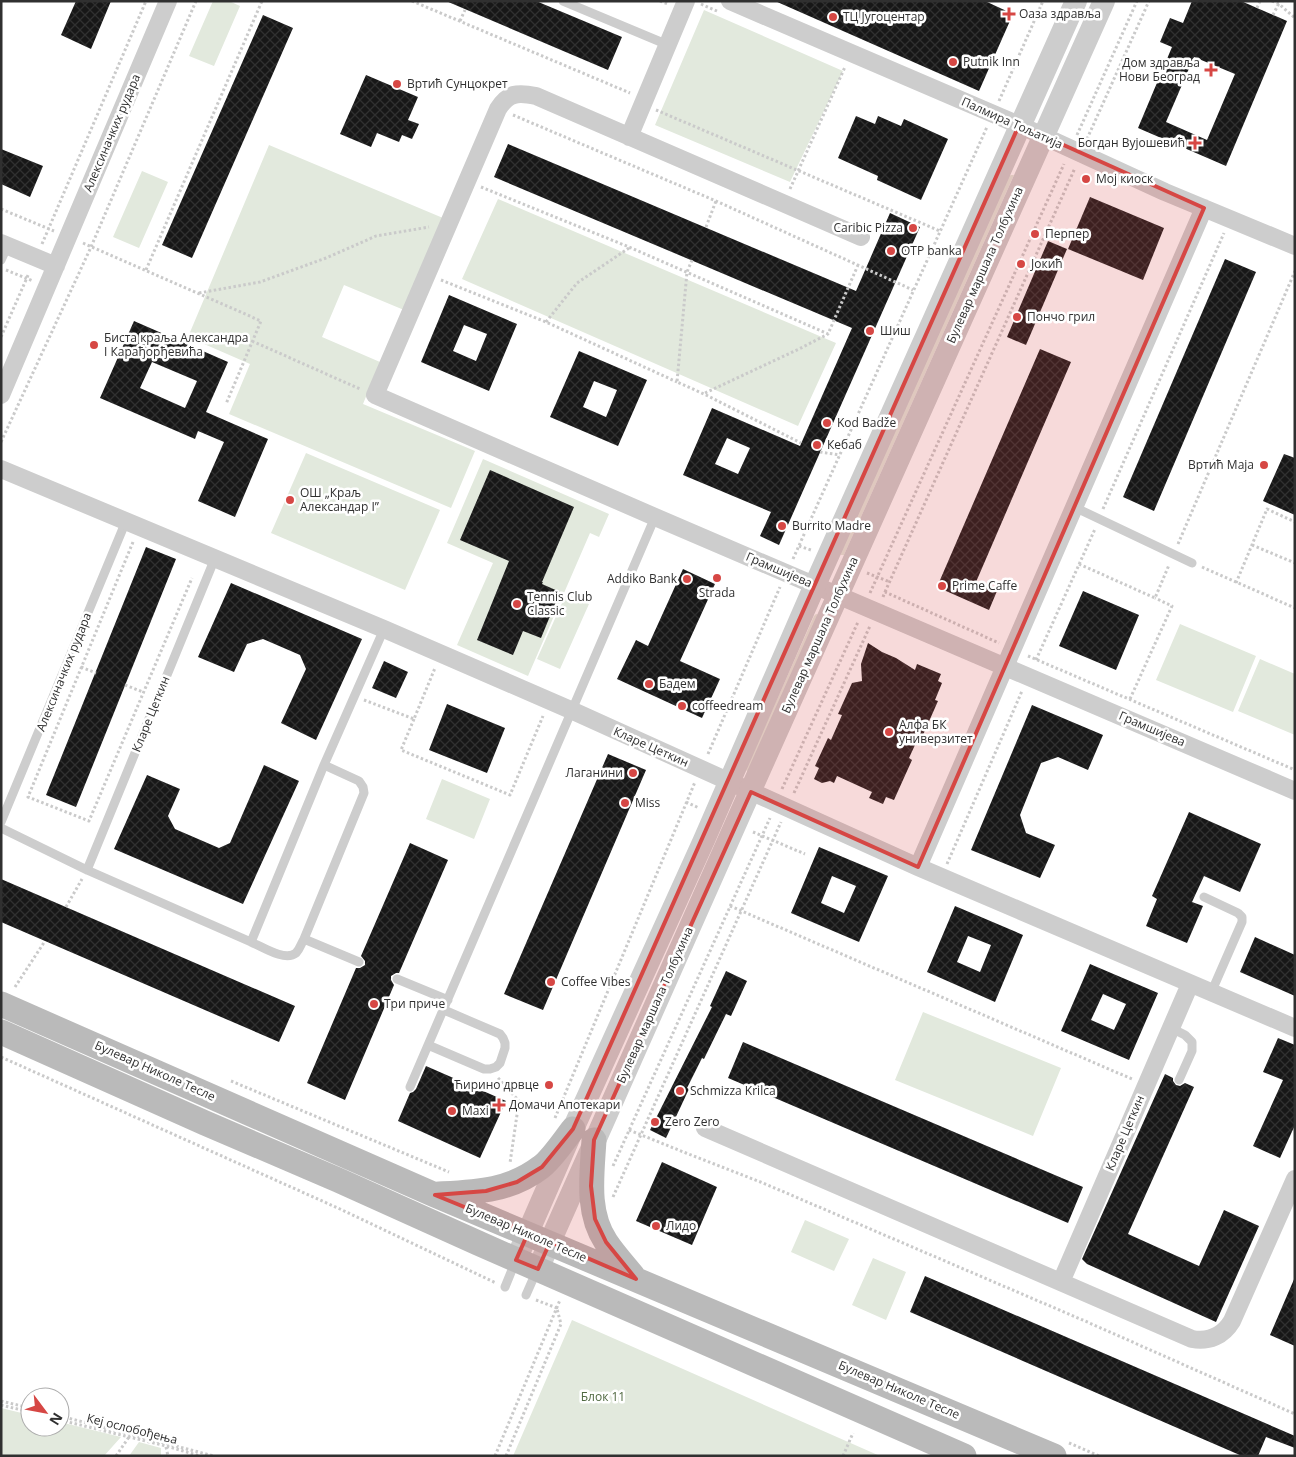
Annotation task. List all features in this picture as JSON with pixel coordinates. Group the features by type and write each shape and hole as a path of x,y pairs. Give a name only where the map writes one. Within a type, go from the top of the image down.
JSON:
{"main road":[{"name":"Булевар Николе Тесле","path":"8,991 435,1194 1054,1456"},
{"path":"1,1032 964,1456"},
{"path":"435,1194 486,1191 517,1182 542,1167 574,1129"},
{"path":"574,1129 591,1186 595,1219 606,1242 636,1279"}],"street":[{"name":"Алексиначких рудара","path":"1,395 168,1"},
{"path":"629,137 650,104 668,45 686,1"},
{"name":"Палмира Тољатија","path":"730,1 1295,246"},
{"name":"Булевар маршала Толбухина","path":"527,1265 539,1238 574,1129 1076,1"},
{"name":"Булевар маршала Толбухина","path":"574,1129 736,825 850,566 1104,1"},
{"path":"375,395 466,181 498,109 507,97 525,94 536,96 861,237"},
{"path":"918,867 1204,208"},
{"path":"3,249 36,257 56,266"},
{"name":"Грамшијева","path":"375,395 1295,791"},
{"name":"Кларе Цеткин","path":"1,469 131,527 215,558 384,628 918,867 1295,1028"},
{"name":"Кларе Цеткин","path":"1061,1282 1190,984"},
{"path":"705,1128 1192,1339 1209,1339 1227,1329 1295,1179"}],"lane":[{"path":"563,1 668,45"},
{"path":"750,1 762,15"},
{"path":"1074,507 1192,563"},
{"path":"410,1087 655,517"},
{"name":"Алексиначких рудара","path":"1,822 131,527"},
{"name":"Кларе Цеткин","path":"87,870 215,558"},
{"path":"251,942 324,765 384,628"},
{"path":"1,828 87,870 284,956 291,956 299,949 304,939 364,793 359,781 324,765"},
{"path":"1204,897 1238,913 1242,917 1242,922 1211,993"},
{"path":"304,939 359,962"},
{"path":"397,979 448,1000"},
{"path":"428,1045 484,1069 496,1067 500,1063 505,1043 500,1034 444,1010"},
{"path":"1171,1028 1185,1034 1192,1042 1192,1051 1179,1080"},
{"path":"505,1287 527,1265"},
{"path":"526,1295 527,1265"}],"path":[{"path":"1,337 146,1"},
{"path":"1,442 91,246 196,1"},
{"path":"146,270 262,1"},
{"path":"412,1 799,171 940,230"},
{"path":"574,1129 701,769 786,573 1043,1"},
{"path":"611,1200 877,611 1149,1"},
{"path":"1257,8 1260,1"},
{"path":"1272,1 1279,3 1295,18"},
{"path":"1273,15 1279,3"},
{"path":"460,21 465,10"},
{"path":"784,204 851,53"},
{"path":"498,109 716,201 914,290"},
{"path":"466,181 629,247 828,334"},
{"path":"706,228 716,201"},
{"path":"1,209 261,320 226,404"},
{"path":"941,877 1230,219"},
{"path":"198,293 260,282 326,258 376,236 448,224"},
{"path":"546,322 577,283 629,247"},
{"path":"677,382 687,272 692,260"},
{"path":"704,394 828,334 858,265"},
{"path":"1,268 47,287"},
{"path":"1156,598 1173,554 1295,271"},
{"path":"426,274 546,322 704,394 801,444"},
{"path":"252,341 375,395"},
{"path":"820,452 840,455"},
{"path":"1236,583 1267,509 1295,522"},
{"path":"131,527 81,667 28,797 88,821 192,577"},
{"path":"1252,545 1295,563"},
{"path":"1192,563 1295,608"},
{"path":"1079,564 1172,606 1130,699"},
{"path":"850,566 890,582"},
{"path":"885,592 1036,660 1295,770"},
{"path":"81,667 96,673"},
{"path":"444,672 434,668 402,750 510,795 544,713"},
{"path":"125,685 143,692"},
{"path":"354,696 414,719"},
{"path":"736,825 804,854"},
{"path":"66,907 87,870"},
{"path":"730,906 1146,1085"},
{"path":"8,991 45,941"},
{"path":"1,1057 340,1209 505,1287"},
{"path":"490,1069 519,1101 509,1166"},
{"path":"228,1080 453,1174"},
{"path":"630,1130 763,1182 1295,1414"},
{"path":"526,1295 557,1308"},
{"path":"495,1456 557,1308"},
{"path":"506,1456 560,1324 557,1308"},
{"path":"1,1401 20,1406"},
{"path":"1,1405 20,1410"},
{"path":"70,1419 214,1456"},
{"name":"Кеј ослобођења","path":"70,1422 131,1436"},
{"path":"843,1456 853,1433"},
{"path":"116,1456 131,1436"},
{"path":"166,1445 168,1456"},
{"name":"Кеј ослобођења","path":"166,1445 200,1456"}],"highlighted area":[{"path":"1019,125 1204,208 918,867 751,792 594,1140 591,1186 595,1219 606,1242 636,1279 550,1242 538,1269 516,1260 528,1233 435,1195 486,1191 517,1182 542,1167 573,1129"}],"green space":[{"path":"213,1 229,1 240,6 214,66 189,56"},
{"path":"704,10 843,71 790,182 655,125"},
{"path":"269,145 443,218 404,310 344,285 322,337 380,362 363,404 475,451 451,508 229,414 250,364 188,337"},
{"path":"142,171 168,182 139,248 113,237"},
{"path":"1011,175 1014,175 844,555 841,555 839,552"},
{"path":"498,199 836,343 798,426 462,279"},
{"path":"306,453 440,510 405,590 271,533"},
{"name":"Tennis Club Classic","path":"483,459 609,514 599,537 590,533 528,676 457,645 493,563 447,543"},
{"path":"566,594 589,604 560,669 537,659"},
{"path":"816,614 819,615 748,774 746,769"},
{"path":"1180,624 1256,656 1233,712 1156,680"},
{"path":"1260,659 1295,674 1295,735 1238,711"},
{"path":"442,779 490,799 474,839 426,819"},
{"path":"923,1012 1061,1068 1033,1136 895,1080"},
{"path":"805,1220 849,1239 834,1271 791,1252"},
{"path":"873,1258 906,1272 886,1320 852,1305"},
{"name":"Блок 11","path":"572,1320 880,1456 513,1456"},
{"path":"1,1408 20,1413 20,1437 70,1437 70,1424 121,1437 104,1456 1,1456"},
{"path":"139,1442 161,1448 161,1456 129,1456"}],"building":[{"path":"76,1 111,1 91,49 61,35"},
{"path":"446,1 536,1 622,37 608,70"},
{"name":"Putnik Inn","path":"775,1 985,1 1013,14 979,91"},
{"path":"1192,1 1241,1 1287,21 1226,166 1138,128 1172,47 1160,42 1170,18 1183,23","holes":["1194,57 1235,74 1207,140 1166,122"]},
{"path":"263,15 293,28 192,258 162,245"},
{"path":"366,75 418,97 408,120 419,124 412,139 402,135 399,142 377,133 371,147 340,134"},
{"path":"856,116 875,124 878,116 901,126 904,119 948,139 921,200 877,180 878,176 838,158"},
{"path":"508,144 856,291 890,213 920,227 779,545 760,536 771,512 683,475 712,408 800,446 852,328 494,177","holes":["727,438 750,448 738,474 715,464"]},
{"path":"1,149 43,166 30,197 1,184"},
{"path":"1090,197 1164,228 1143,280 1068,249"},
{"path":"1048,241 1067,249 1026,345 1007,337"},
{"path":"1225,259 1256,272 1154,511 1123,497"},
{"path":"449,295 517,324 489,391 421,362","holes":["464,325 487,334 476,361 453,351"]},
{"path":"134,321 228,362 206,412 268,439 235,517 198,501 224,442 198,431 195,439 100,398","holes":["152,362 197,381 185,408 140,388"]},
{"path":"1040,349 1071,362 976,582 997,591 989,610 937,587"},
{"path":"579,351 647,380 618,446 550,417","holes":["594,381 617,390 606,417 583,407"]},
{"path":"1284,454 1295,458 1295,515 1263,501"},
{"path":"490,470 574,507 542,582 542,584 560,592 541,638 523,631 513,655 477,640 509,561 460,540"},
{"path":"146,547 176,559 76,807 46,795"},
{"path":"683,569 715,584 680,661 720,679 702,718 617,679 636,640 648,646"},
{"path":"231,583 362,639 316,740 281,723 306,669 300,655 263,639 247,644 234,672 198,657"},
{"path":"1083,591 1139,615 1116,670 1059,646"},
{"path":"868,643 915,670 917,664 941,674 938,681 942,683 935,700 938,701 923,735 920,734 909,758 912,760 894,800 886,797 883,804 869,798 872,792 837,776 834,783 830,781 822,783 814,779 819,768 815,766 828,738 831,740 842,715 838,714 852,683 862,681 861,664"},
{"path":"384,661 408,672 396,698 372,688"},
{"path":"447,704 505,728 487,773 429,750"},
{"path":"1032,705 1103,735 1088,770 1058,757 1041,763 1020,815 1026,833 1055,845 1040,878 971,850"},
{"path":"608,754 646,770 543,1010 504,994"},
{"path":"264,765 299,781 243,904 114,849 147,775 180,789 168,816 175,829 219,848 230,843"},
{"path":"1189,812 1261,844 1240,892 1204,876 1192,902 1203,906 1187,943 1146,926 1157,899 1152,896"},
{"path":"410,843 448,860 399,973 391,976 394,985 345,1100 307,1083 356,968 365,965 365,961 361,956"},
{"path":"819,847 888,876 859,942 791,913","holes":["832,876 856,886 844,913 821,903"]},
{"path":"1,879 295,1006 279,1042 1,922"},
{"path":"955,906 1023,935 995,1002 927,972","holes":["968,936 991,945 980,972 957,962"]},
{"path":"1255,937 1295,955 1295,996 1240,972"},
{"path":"1090,964 1158,993 1129,1060 1061,1031","holes":["1103,994 1126,1004 1114,1030 1091,1020"]},
{"path":"726,971 747,981 731,1016 726,1014 704,1059 702,1058 666,1138 650,1130 712,1007 710,1006"},
{"path":"1278,1038 1295,1045 1295,1125 1280,1158 1253,1146 1283,1080 1263,1072"},
{"path":"743,1042 1083,1187 1068,1223 728,1078"},
{"name":"Maxi","path":"426,1066 506,1101 480,1158 398,1121 410,1093 416,1089"},
{"path":"1165,1074 1173,1078 1176,1085 1180,1086 1185,1083 1194,1087 1128,1234 1199,1266 1224,1210 1259,1226 1216,1322 1087,1264 1082,1259"},
{"path":"662,1162 717,1187 692,1245 636,1221"},
{"path":"925,1276 1295,1436 1295,1448 1266,1437 1258,1456 1242,1456 910,1312"},
{"path":"1295,1277 1295,1346 1270,1335"}],"place":[{"name":"Оаза здравља","path":"1009,14"},
{"name":"ТЦ Југоцентар","path":"833,17"},
{"name":"Putnik Inn","path":"953,62"},
{"name":"Дом здравља Нови Београд","path":"1211,70"},
{"name":"Вртић Сунцокрет","path":"397,84"},
{"name":"Богдан Вујошевић","path":"1195,143"},
{"name":"Мој киоск","path":"1086,179"},
{"name":"Caribic Pizza","path":"913,228"},
{"name":"Перпер","path":"1035,234"},
{"name":"OTP banka","path":"891,251"},
{"name":"Јокић","path":"1021,264"},
{"name":"Пончо грил","path":"1017,317"},
{"name":"Шиш","path":"870,331"},
{"name":"Биста краља Александра I Карађорђевића","path":"94,345"},
{"name":"Kod Badže","path":"827,423"},
{"name":"Кебаб","path":"817,445"},
{"name":"Вртић Маја","path":"1264,465"},
{"name":"ОШ „Краљ Александар I”","path":"290,500"},
{"name":"Burrito Madre","path":"782,526"},
{"name":"Strada","path":"717,578"},
{"name":"Addiko Bank","path":"687,579"},
{"name":"Prime Caffe","path":"942,586"},
{"name":"Tennis Club Classic","path":"517,604"},
{"name":"Бадем","path":"649,684"},
{"name":"coffeedream","path":"682,706"},
{"name":"Алфа БК универзитет","path":"889,732"},
{"name":"Лаганини","path":"633,773"},
{"name":"Miss","path":"625,803"},
{"name":"Coffee Vibes","path":"551,982"},
{"name":"Три приче","path":"374,1004"},
{"name":"Ћирино дрвце","path":"549,1085"},
{"name":"Schmizza Krilca","path":"680,1091"},
{"name":"Домачи Апотекари","path":"499,1105"},
{"name":"Maxi","path":"452,1111"},
{"name":"Zero Zero","path":"655,1122"},
{"name":"Лидо","path":"656,1226"}]}
